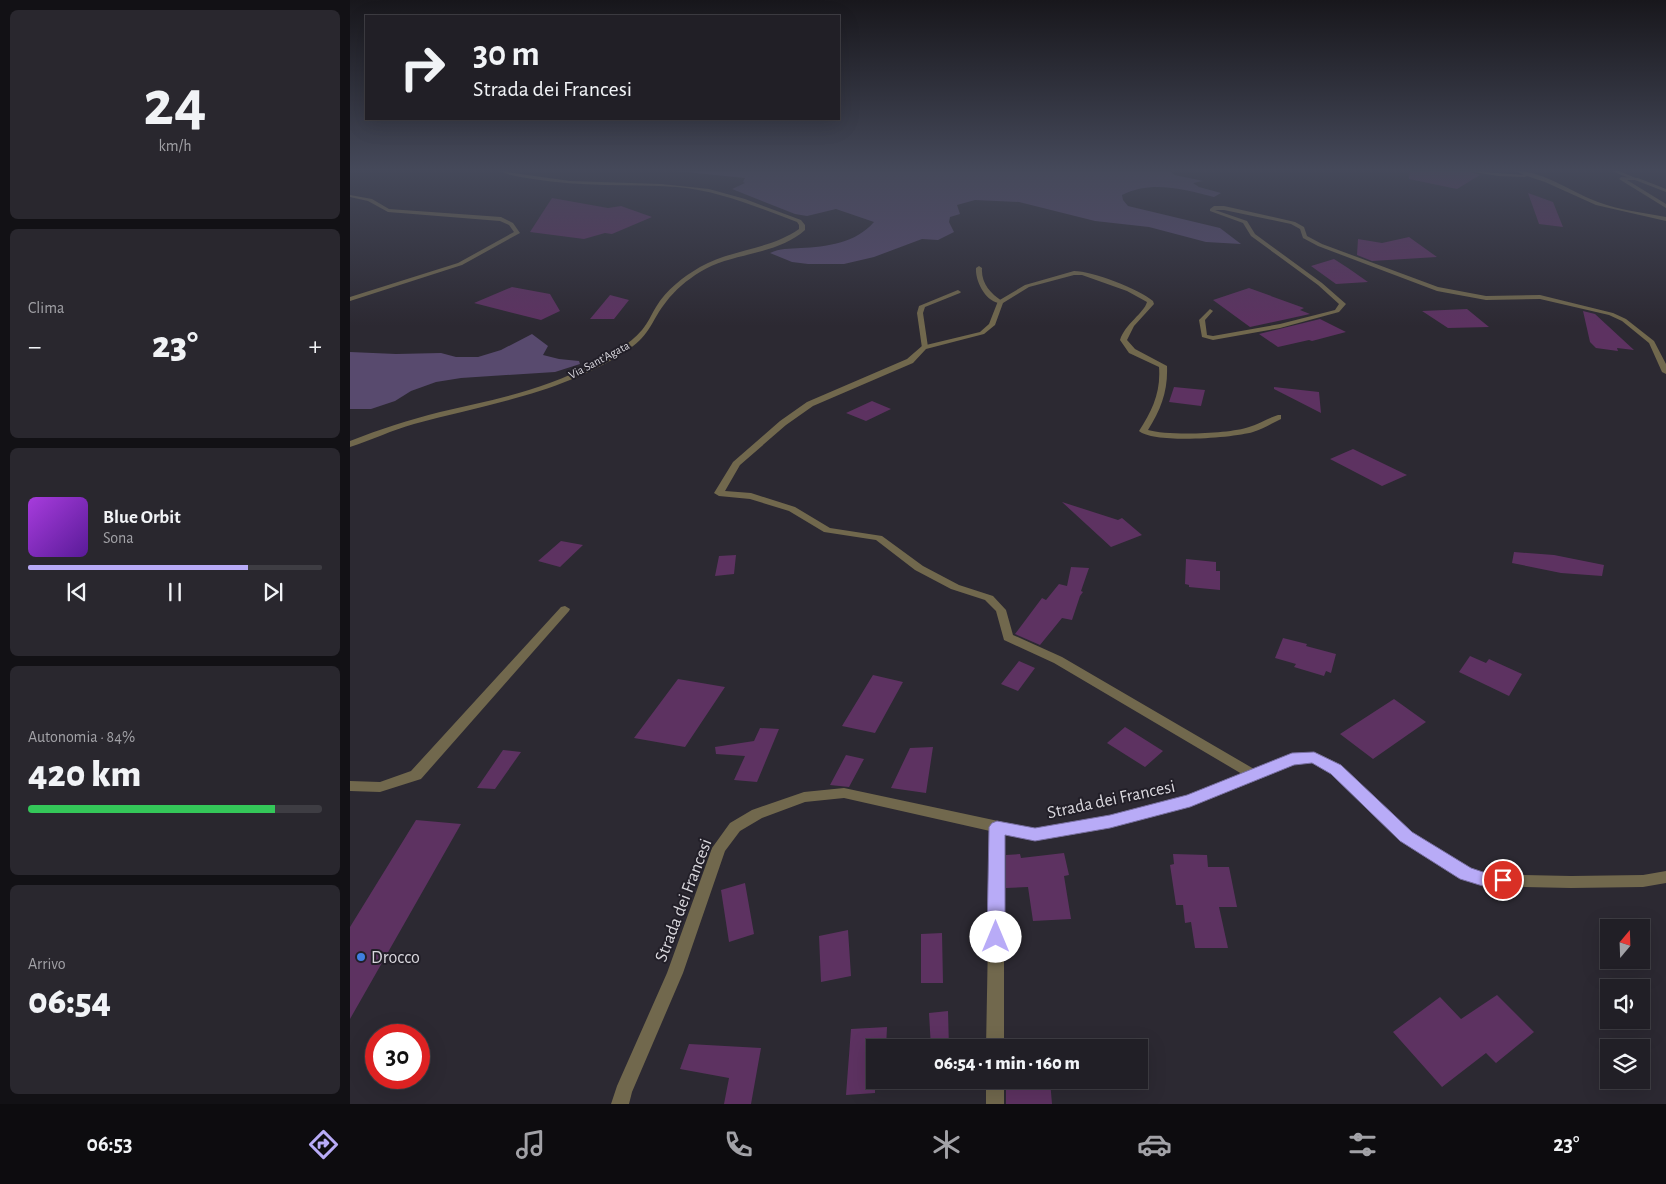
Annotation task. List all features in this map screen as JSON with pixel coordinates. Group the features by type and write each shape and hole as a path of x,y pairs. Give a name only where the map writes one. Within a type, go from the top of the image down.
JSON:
{"street":[{"path":"350,299 460,264 516,234 515,226 511,223"},
{"name":"Via Sant'Agata","path":"350,444 402,425 533,390 591,368 635,341 645,332 669,293 694,273 723,259 778,243 802,230 802,225 800,223"},
{"path":"1210,311 1202,320 1203,333 1204,336 1213,338 1280,326 1341,308 1342,302 1253,235 1245,223"},
{"path":"1291,223 1302,228 1305,237 1320,245 1437,289 1486,298 1540,297 1611,314 1624,320 1652,342 1666,372"},
{"path":"978,268 978,274 985,290 991,297 1000,302"},
{"path":"1254,775 1058,660 1008,637 1000,610 989,598 955,587 919,568 879,538 827,530 792,509 751,496 719,494 736,464 783,423 810,404 910,360 924,347 982,333 992,325 1000,302 1027,286 1074,273 1084,273 1150,301 1151,304 1146,311 1126,330 1123,340 1132,351 1163,366 1164,378 1158,409 1143,431 1148,435 1179,436 1249,430 1278,417"},
{"path":"924,347 920,313 922,306 958,292"},
{"path":"350,786 380,787 416,775 565,609"},
{"name":"Strada dei Francesi","path":"620,1104 623,1092 675,973 720,848 735,827 756,814 804,797 844,793 1035,835 1110,822 1190,801 1292,759 1314,757 1336,770 1406,837 1466,874 1486,880 1571,882 1643,881 1666,877"},
{"path":"995,1039 997,827"},
{"path":"995,1089 995,1104"}],"shaded area":[{"path":"873,223 949,223 954,232 938,240 922,239 874,257 844,264 792,262 770,253 781,249 830,245 850,239 867,229"},
{"path":"1109,223 1197,223 1220,228 1241,244 1206,242 1149,227"},
{"path":"532,334 548,346 543,355 579,361 580,364 555,372 461,378 436,382 411,391 395,401 371,409 350,409 350,352 441,353 456,357 478,357 501,350"}],"building":[{"path":"536,223 639,223 612,234 605,233 584,239 530,232"},
{"path":"1538,223 1561,223 1563,227"},
{"path":"1409,237 1437,257 1372,261 1357,255 1358,239 1382,243"},
{"path":"1334,259 1368,282 1336,284 1311,266"},
{"path":"512,287 550,294 560,311 541,320 474,303"},
{"path":"1249,288 1304,308 1300,310 1310,314 1250,327 1213,300"},
{"path":"610,295 629,300 614,319 590,319"},
{"path":"1467,309 1489,327 1448,328 1422,311"},
{"path":"1583,311 1595,314 1634,350 1617,348 1618,351 1596,348 1590,342"},
{"path":"1320,319 1346,332 1278,347 1259,334"},
{"path":"1174,387 1205,390 1201,406 1169,402"},
{"path":"1274,387 1319,392 1321,413 1274,389"},
{"path":"872,401 891,409 866,421 846,413"},
{"path":"1353,449 1407,475 1382,486 1330,459"},
{"path":"1062,502 1118,520 1122,518 1142,535 1111,547"},
{"path":"561,541 583,545 560,567 538,561"},
{"path":"1514,552 1554,555 1604,565 1602,576 1561,573 1512,563"},
{"path":"736,555 734,574 715,576 719,556"},
{"path":"1186,559 1216,562 1216,571 1220,571 1220,590 1189,587 1189,585 1185,584"},
{"path":"1071,567 1089,568 1081,591 1083,592 1072,620 1062,618 1040,645 1015,634 1042,598 1046,600 1059,584 1067,586"},
{"path":"1283,638 1336,654 1331,673 1326,671 1324,676 1294,667 1296,664 1275,658"},
{"path":"1470,656 1486,663 1489,659 1522,674 1509,696 1459,672"},
{"path":"1019,661 1035,668 1018,691 1001,684"},
{"path":"873,675 903,682 875,733 842,726"},
{"path":"678,679 725,687 685,747 634,738"},
{"path":"1394,699 1426,722 1373,759 1340,734"},
{"path":"1125,727 1163,751 1145,767 1107,743"},
{"path":"760,728 779,729 757,782 734,780 745,756 716,754 715,747 754,741"},
{"path":"933,747 926,793 891,788 910,748"},
{"path":"503,750 521,752 495,789 477,788"},
{"path":"846,755 864,759 849,787 830,785"},
{"path":"416,820 461,824 350,1019 350,927"},
{"path":"1064,853 1069,875 1064,876 1071,919 1033,921 1028,887 1006,888 1006,855 1020,854 1021,858"},
{"path":"1173,854 1207,855 1208,867 1229,867 1237,907 1219,907 1228,948 1195,948 1191,922 1185,923 1183,905 1176,905 1170,865 1174,864"},
{"path":"745,883 754,934 729,942 721,890"},
{"path":"848,930 851,976 821,982 819,936"},
{"path":"942,933 943,983 921,983 921,934"},
{"path":"1497,995 1534,1032 1496,1063 1486,1053 1442,1087 1393,1032 1440,997 1461,1019"},
{"path":"948,1011 949,1039 930,1039 929,1013"},
{"path":"887,1027 886,1039 866,1039 866,1089 875,1089 875,1093 846,1095 851,1029"},
{"path":"689,1044 761,1048 751,1104 724,1104 729,1078 680,1069"},
{"path":"1006,1089 1051,1089 1052,1104 1006,1104"}],"place":[{"name":"Drocco","path":"361,957"}],"route":[{"path":"996,937 997,827 1035,835 1110,822 1190,801 1292,759 1314,757 1336,770 1406,837 1466,874 1486,880 1503,880"}]}
